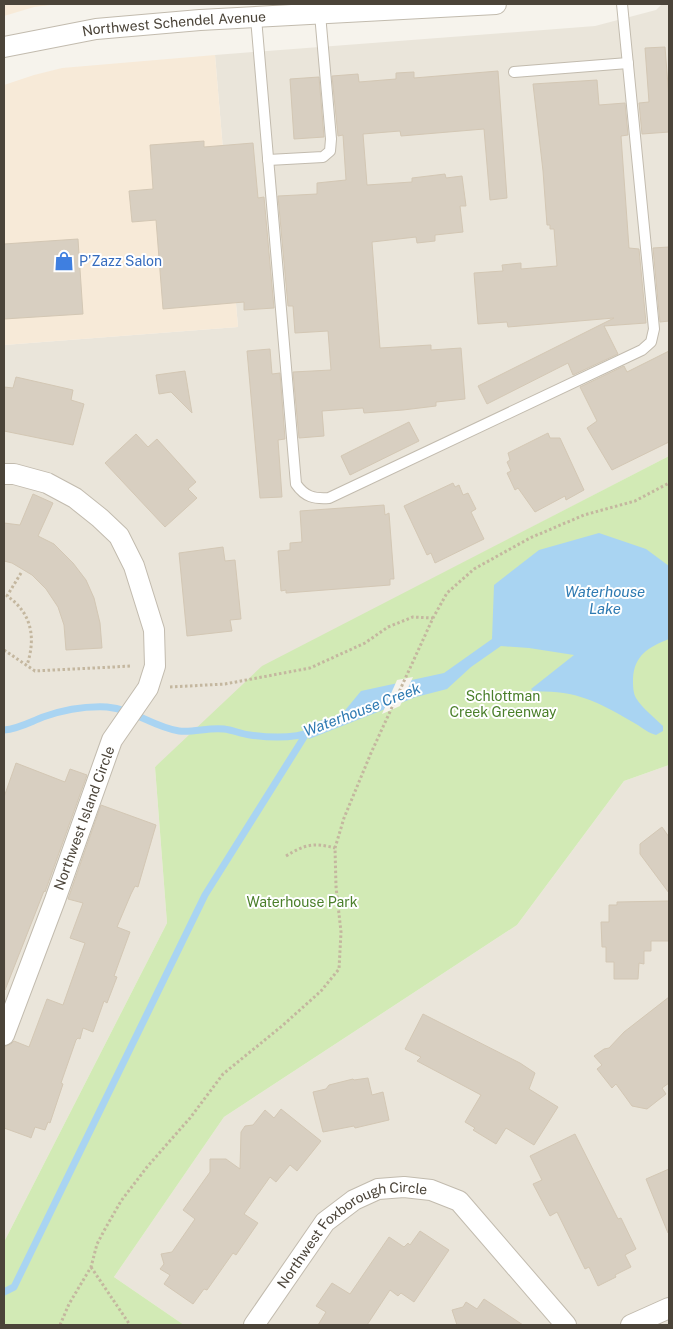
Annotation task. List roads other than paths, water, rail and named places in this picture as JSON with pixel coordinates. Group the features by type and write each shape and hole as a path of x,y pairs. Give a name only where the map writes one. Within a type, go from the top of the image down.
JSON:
{"street":[{"name":"Northwest Schendel Avenue","path":"4,48 96,29 496,4"},
{"name":"Northwest Island Circle","path":"4,474 14,474 47,482 75,498 119,536 134,566 154,630 155,666 148,688 112,740 4,1035"},
{"name":"Northwest Foxborough Circle","path":"254,1325 325,1222 354,1200 378,1189 404,1187 431,1190 459,1201 566,1325"},
{"path":"630,1325 669,1308"}],"lane":[{"path":"256,18 296,484 302,493 313,499 329,498 642,350 651,342 654,328 622,4"},
{"path":"268,160 322,157 330,151 331,139 320,14"},
{"path":"514,72 628,63"}],"water":[{"name":"Waterhouse Lake","path":"599,533 646,549 669,566 669,639 655,645 644,653 636,664 633,679 636,698 663,726 663,731 656,735 648,732 588,699 563,693 534,692 531,689 574,655 501,646 471,667 447,689 416,697 309,739 301,727 342,714 361,691 444,673 492,639 494,585 539,550"}],"waterway":[{"name":"Waterhouse Creek","path":"4,730 19,727 58,712 82,708 107,707 126,711 160,726 179,731 218,729 274,737 290,737 314,731"},
{"path":"4,1292 14,1287 205,895 306,734"}],"place":[{"name":"P'Zazz Salon","path":"64,261"}],"park label":[{"name":"Schlottman Creek Greenway","path":"503,704"},
{"name":"Waterhouse Park","path":"302,902"}]}
